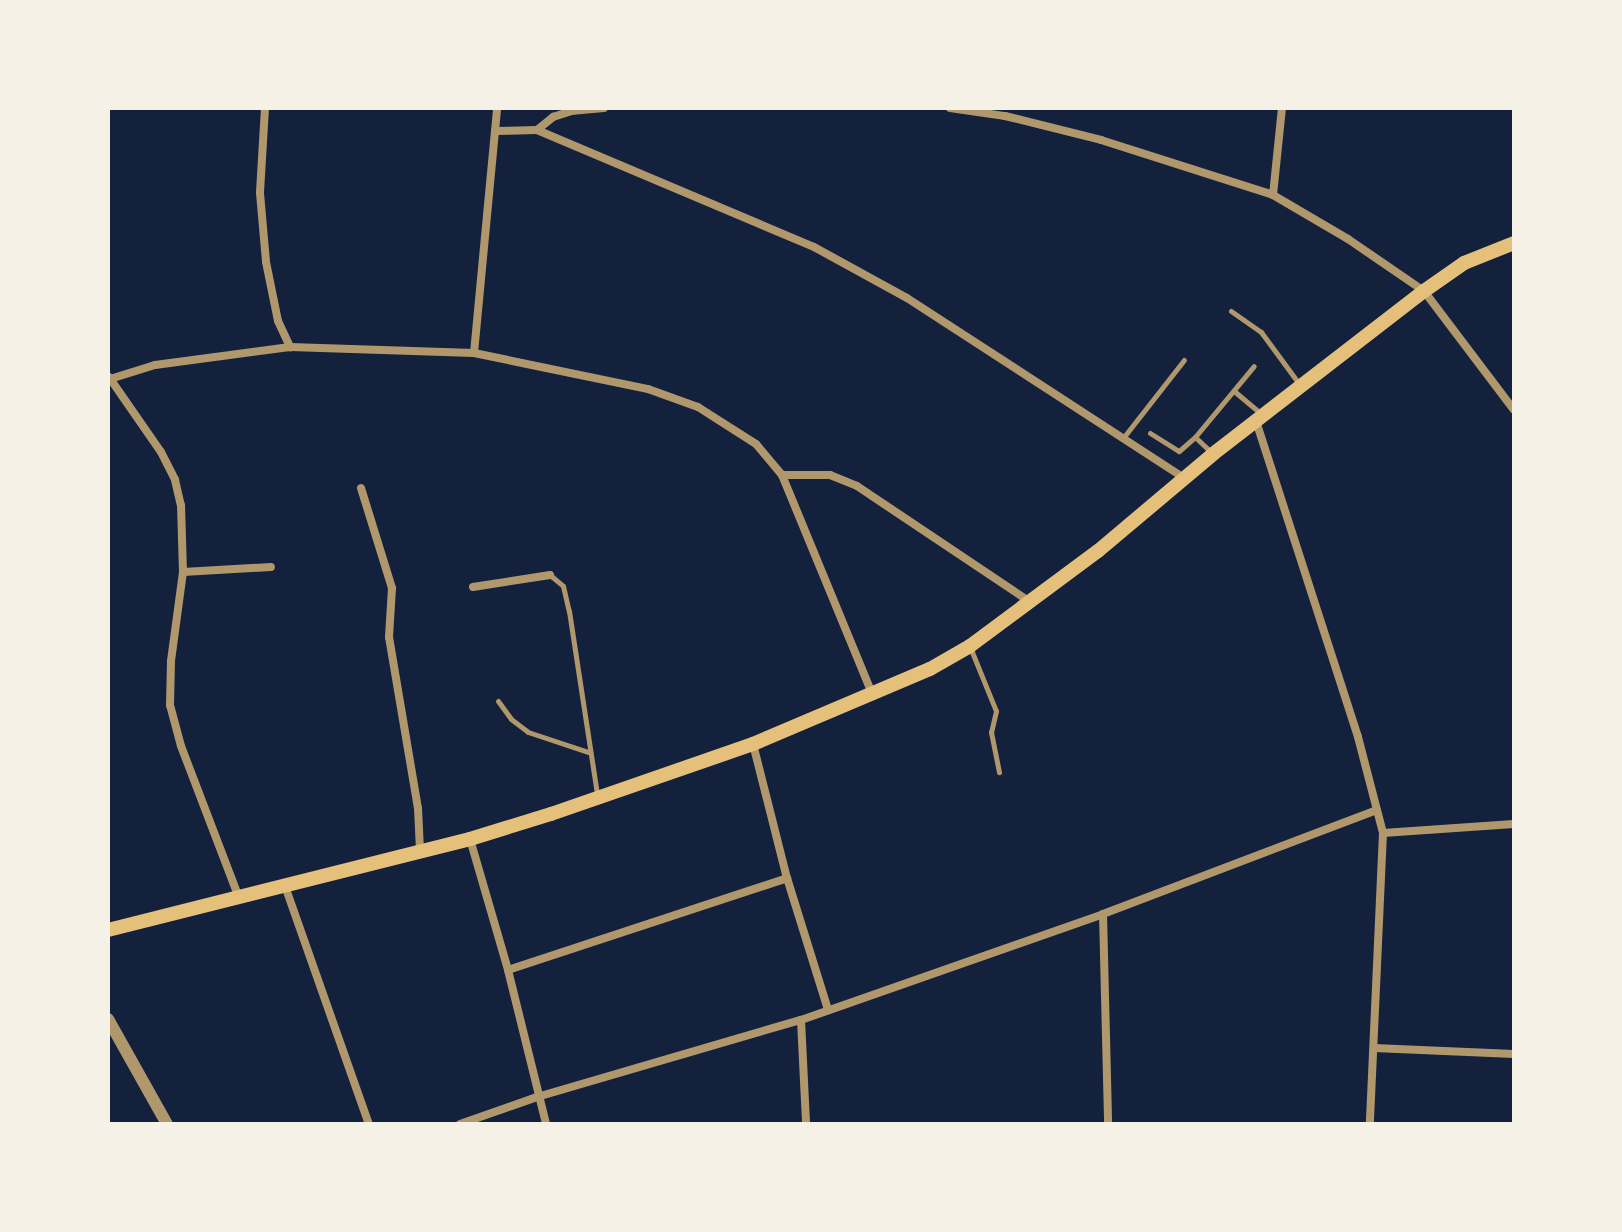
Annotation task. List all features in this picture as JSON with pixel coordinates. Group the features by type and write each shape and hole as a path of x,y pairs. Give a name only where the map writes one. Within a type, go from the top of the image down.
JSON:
{"main road":[{"path":"108,930 470,839 597,799 753,744 873,696 970,646 1098,551 1213,454 1424,291 1464,263 1514,243"}],"street":[{"path":"265,108 260,193 266,262 278,321 290,347"},
{"path":"474,353 497,108"},
{"path":"537,130 553,117 571,111 604,108"},
{"path":"950,108 1005,116 1101,140 1273,195 1348,239 1424,291 1514,410"},
{"path":"1273,195 1282,108"},
{"path":"495,131 537,130 814,247 907,298 1184,478"},
{"path":"239,898 181,746 170,705 171,661 183,572 181,505 175,480 161,452 109,378 155,365 290,347 474,353 648,389 698,407 756,444 782,475 873,696"},
{"path":"1260,419 1358,737 1383,833 1370,1124"},
{"path":"782,475 830,475 857,486 1030,602"},
{"path":"361,488 392,588 389,637 418,808 420,851"},
{"path":"183,572 271,567"},
{"path":"473,587 550,575"},
{"path":"753,744 787,878 828,1010"},
{"path":"460,1124 537,1097 801,1020 1103,914 1377,810"},
{"path":"1383,833 1514,824"},
{"path":"470,839 508,970 546,1124"},
{"path":"508,970 787,878"},
{"path":"285,886 369,1124"},
{"path":"1103,914 1108,1124"},
{"path":"108,1019 167,1124"},
{"path":"801,1020 806,1124"},
{"path":"1374,1048 1514,1054"}],"lane":[{"path":"1231,311 1261,332 1300,386"},
{"path":"1123,438 1184,360"},
{"path":"1150,433 1179,451 1195,437 1254,366"},
{"path":"1234,391 1260,419"},
{"path":"1195,437 1213,454"},
{"path":"550,575 563,586 569,611 597,799"},
{"path":"970,646 996,711 991,732 999,772"},
{"path":"498,701 511,719 528,732 589,752"}]}
